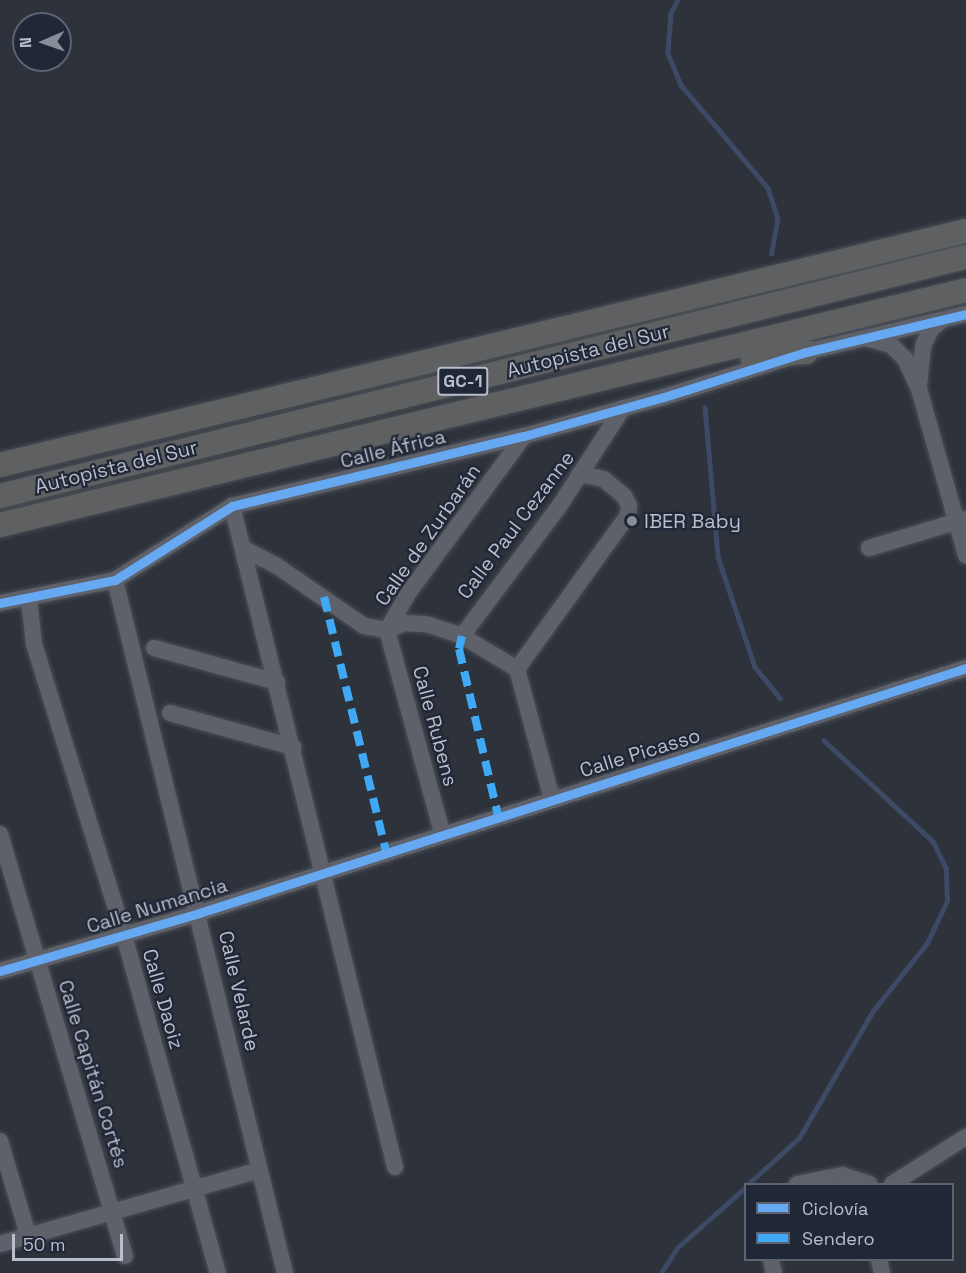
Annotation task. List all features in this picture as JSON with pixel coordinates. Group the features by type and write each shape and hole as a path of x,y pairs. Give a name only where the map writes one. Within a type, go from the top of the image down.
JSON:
{"highway":[{"path":"5,464 966,231"},
{"name":"Autopista del Sur","path":"0,496 966,257"},
{"name":"Autopista del Sur","path":"0,525 966,290"},
{"path":"595,382 653,376 752,356 966,305"},
{"path":"752,356 806,352"}],"street":[{"name":"Calle África","path":"0,603 115,580 232,506 524,436 806,352 966,314"},
{"path":"919,389 924,346 931,329 941,321"},
{"path":"866,338 891,345 905,359 919,389 961,520 966,555"},
{"name":"Calle Paul Cezanne","path":"462,636 600,446 623,408"},
{"name":"Calle de Zurbarán","path":"387,630 410,592 524,436"},
{"path":"600,446 598,461 604,479"},
{"path":"517,669 628,515 629,505 624,496 604,479 580,474"},
{"path":"232,506 324,872 394,1167"},
{"path":"869,548 961,520"},
{"path":"244,549 277,566 364,626 387,630 404,622 426,624 462,636 517,669 552,799"},
{"name":"Calle Velarde","path":"115,580 199,913 285,1273"},
{"name":"Calle Daoiz","path":"29,599 34,644 124,935 218,1273"},
{"name":"Calle Rubens","path":"387,630 442,833"},
{"path":"154,648 277,682"},
{"name":"Calle Picasso","path":"324,872 966,668"},
{"path":"170,713 293,747"},
{"name":"Calle Capitán Cortés","path":"0,834 125,1256"},
{"name":"Calle Numancia","path":"0,971 199,913 324,872"},
{"path":"895,1183 966,1137"},
{"path":"0,1141 28,1235"},
{"path":"0,1244 260,1170"},
{"path":"806,1183 842,1175 864,1183"}],"waterway":[{"path":"678,0 671,13 668,53 681,85 768,188 778,218 772,253"},
{"path":"705,407 718,557 755,667 780,698"},
{"path":"749,1183 799,1138 873,1011 927,943 947,901 946,869 933,842 824,741"},
{"path":"661,1273 677,1248 744,1189"}],"marked path":[{"path":"324,597 386,851"},
{"path":"462,636 459,649 498,815"}],"cycle path":[{"path":"0,603 115,580 232,506 524,436 664,397 806,352 966,314"},
{"path":"0,971 199,913 966,668"}],"place":[{"name":"IBER Baby","path":"632,521"}]}
